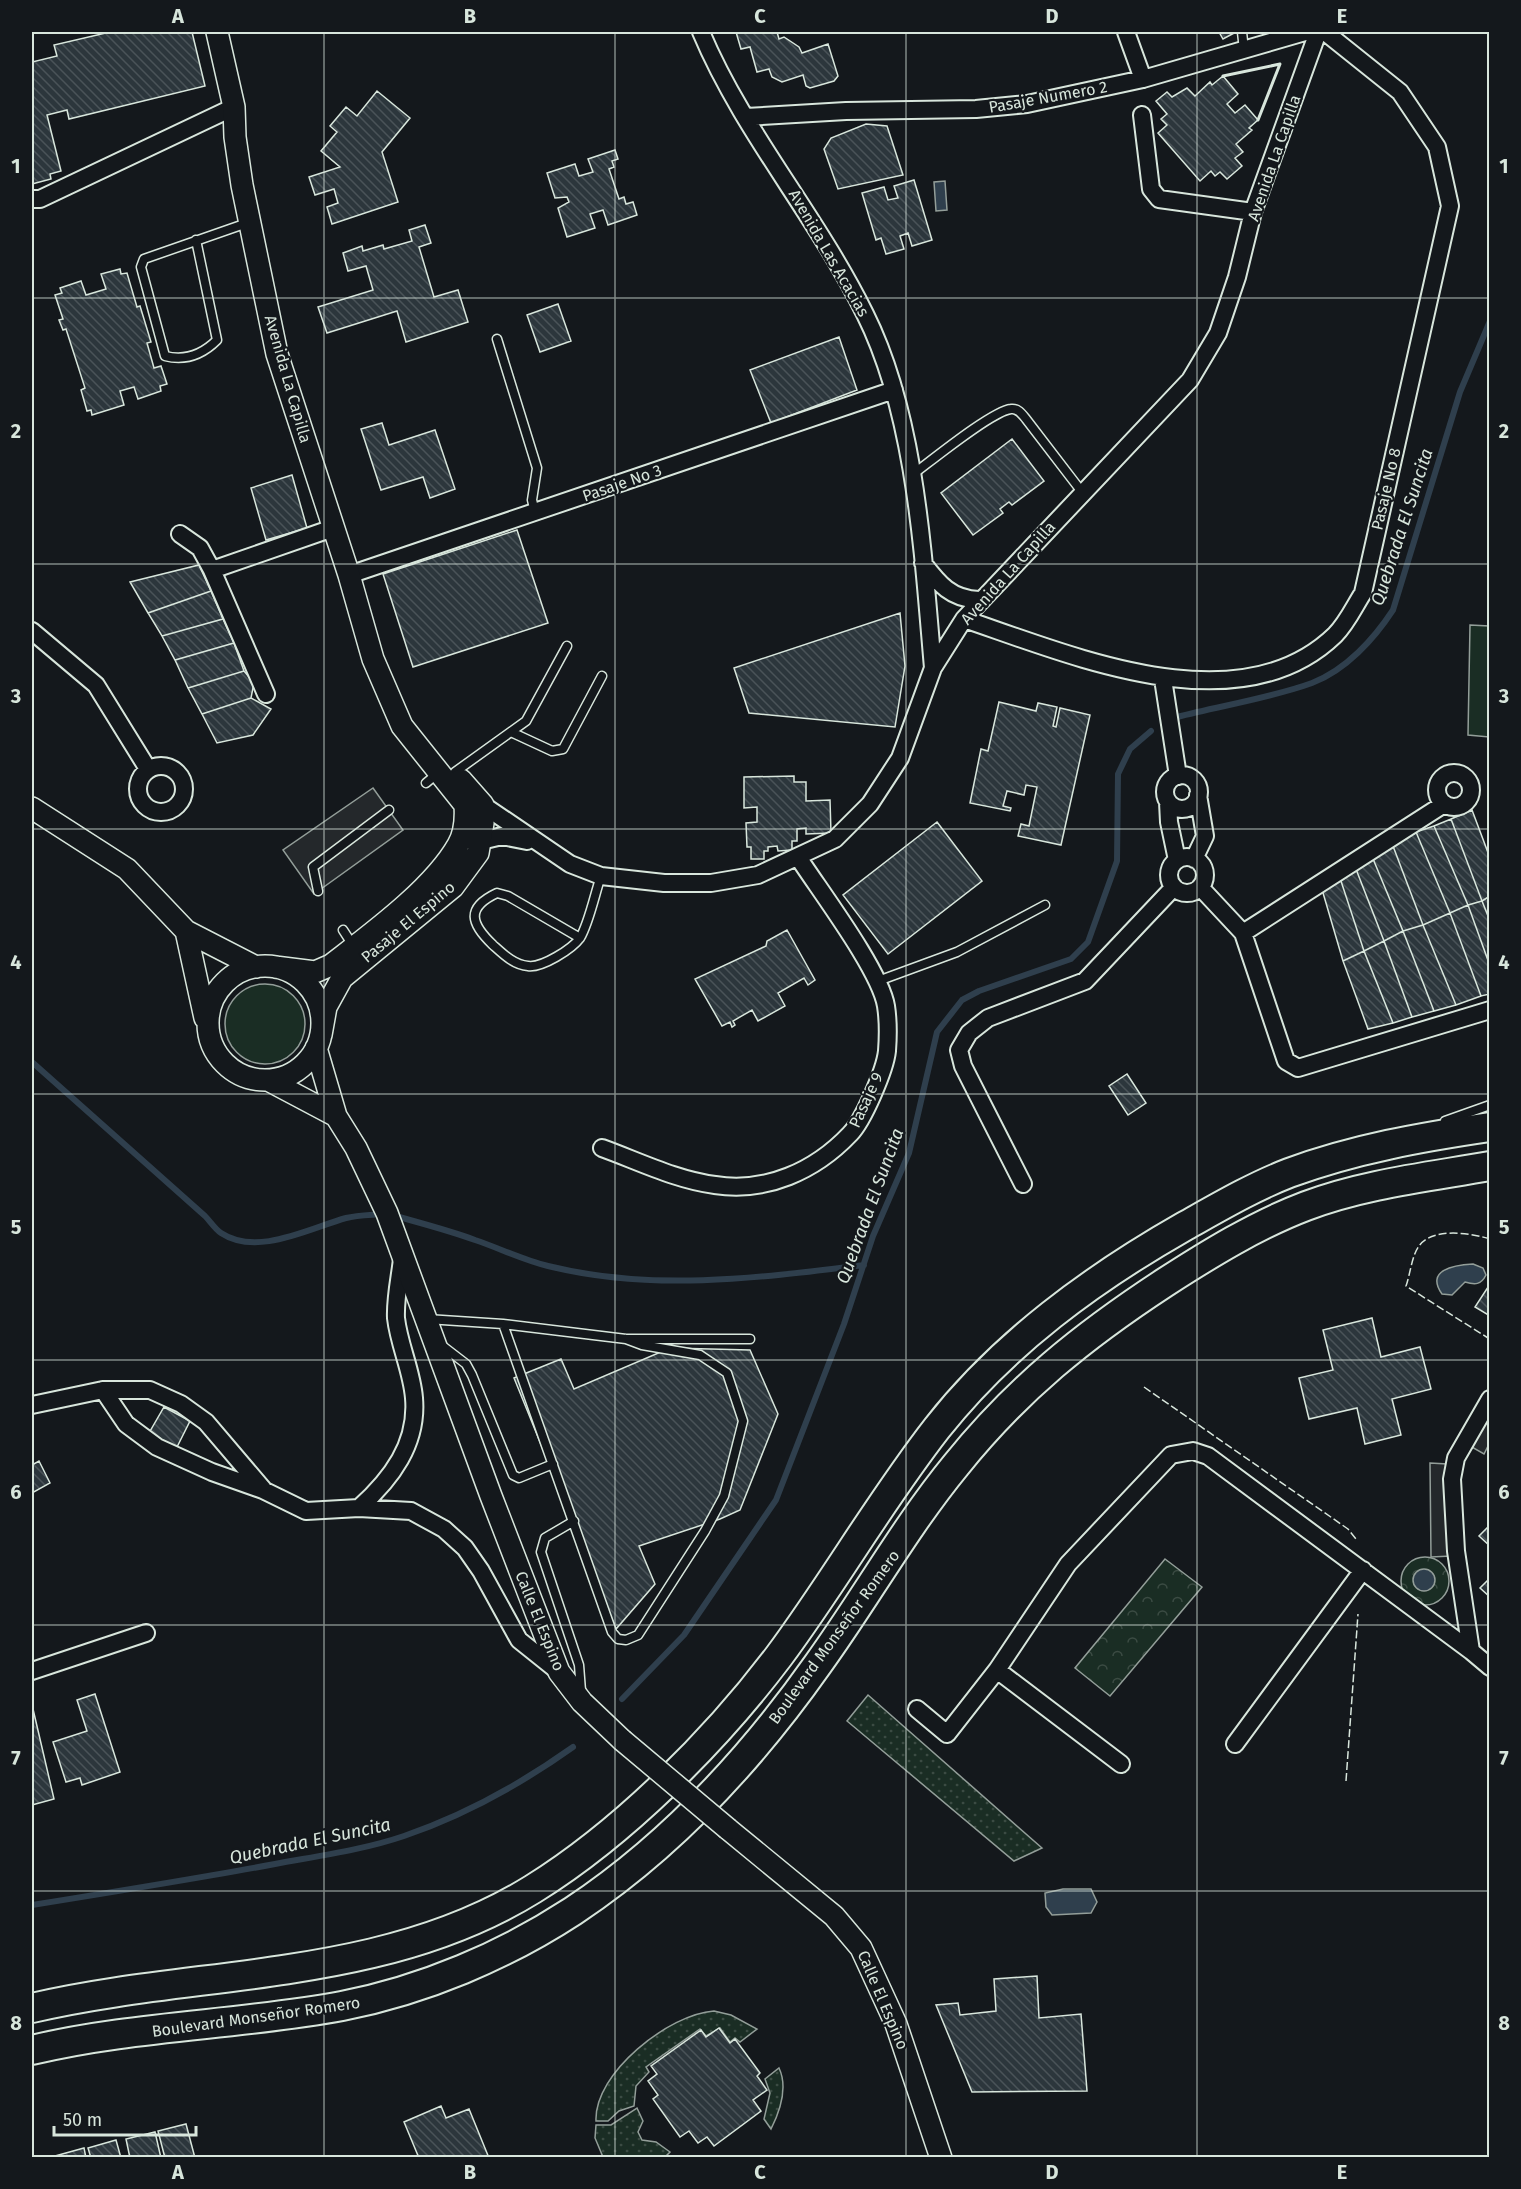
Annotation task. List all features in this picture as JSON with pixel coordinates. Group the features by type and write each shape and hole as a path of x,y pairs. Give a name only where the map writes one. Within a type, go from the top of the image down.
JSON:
{"highway":[{"name":"Boulevard Monseñor Romero","path":"32,2008 149,1987 319,1965 376,1953 462,1926 501,1908 536,1887 606,1837 717,1731 779,1656 888,1495 937,1428 1001,1357 1084,1290 1172,1234 1286,1174 1364,1150 1490,1127"},
{"name":"Boulevard Monseñor Romero","path":"32,2050 343,2006 424,1983 507,1950 539,1932 643,1861 700,1806 758,1741 805,1682 953,1468 1006,1407 1057,1358 1121,1310 1192,1264 1233,1240 1306,1206 1355,1191 1490,1166"}],"street":[{"name":"Avenida La Capilla","path":"217,32 234,107 235,137 277,354 349,575 373,659 386,683 395,713 402,726 465,805 466,820 472,838 502,836 536,844"},
{"name":"Avenida Las Acacias","path":"701,32 746,117 793,189 865,314 894,390 923,562 933,668"},
{"path":"1126,32 1143,79"},
{"name":"Pasaje Numero 2","path":"746,117 1027,104 1143,79 1305,32"},
{"name":"Avenida La Capilla","path":"440,776 536,844 570,864 601,876 664,883 711,883 758,875 836,839 870,804 900,758 933,668 964,619 979,600 1190,380 1218,333 1237,277 1253,212 1318,32"},
{"name":"Pasaje No 8","path":"964,619 1070,655 1163,679 1249,676 1295,664 1335,635 1363,593 1450,206 1437,147 1400,92 1325,32"},
{"path":"32,199 40,199 234,107"},
{"path":"1142,115 1151,189 1159,199 1253,212"},
{"name":"Pasaje No 3","path":"349,575 894,390"},
{"path":"212,570 333,528"},
{"path":"180,534 200,548 212,570 266,694"},
{"name":"Avenida Las Acacias","path":"923,562 945,590 968,600 979,600"},
{"path":"32,631 96,684 148,769"},
{"path":"1163,679 1178,776"},
{"path":"1178,776 1166,786 1169,822 1186,859 1205,872 1200,887 1189,893 1174,887 1169,875 1186,859 1205,836 1193,780 1178,776"},
{"path":"1168,802 1183,809 1192,805 1198,795"},
{"path":"1243,933 1444,804"},
{"name":"Pasaje El Espino","path":"319,1041 326,1007 342,978 453,887 467,871 472,838 483,805"},
{"path":"32,808 127,869 186,931 265,967 295,974 311,989 321,1013 319,1041 304,1064 295,1071 268,1080"},
{"name":"Pasaje El Espino","path":"265,967 315,972 331,965 349,938 434,878 472,838"},
{"name":"Pasaje 9","path":"602,1148 715,1185 766,1185 797,1173 827,1155 852,1133 871,1096 887,1052 885,1005 878,981 798,857"},
{"path":"1023,1184 963,1066 959,1050 969,1034 988,1018 1075,988 1085,981 1174,887"},
{"path":"1200,887 1243,933 1286,1061 1298,1068 1490,1010"},
{"path":"186,931 213,1049 225,1065 243,1076 268,1080 336,1116"},
{"path":"207,1025 211,1002 220,986 238,972 265,967"},
{"name":"Calle El Espino","path":"319,1041 336,1116 373,1180 559,1672 582,1702 622,1740 834,1916 861,1948 896,2024 941,2157"},
{"path":"359,1508 382,1488 401,1462 411,1428 414,1399 396,1317 402,1258"},
{"path":"32,1405 103,1390 150,1390 181,1404 206,1422 263,1490"},
{"path":"103,1390 126,1424 157,1447 212,1472 263,1490 306,1510 359,1508 411,1511 444,1529 465,1548 481,1571 519,1640 559,1672"},
{"path":"1471,1651 1456,1551 1452,1479 1456,1458 1490,1399"},
{"path":"917,1709 947,1734 998,1670 1068,1564 1171,1455 1193,1451 1208,1456 1490,1667"},
{"path":"1235,1744 1363,1570"},
{"path":"32,1671 146,1633"},
{"path":"998,1670 1121,1764"}],"lane":[{"path":"1242,32 1244,50"},
{"path":"196,240 217,340 208,349 181,360 165,356 141,267 144,259 196,240 250,222"},
{"path":"496,339 537,468 532,500 535,512"},
{"path":"910,476 994,417 1012,409 1019,411 1026,419 1082,492"},
{"path":"440,776 526,721 567,646"},
{"path":"511,732 552,751 563,749 602,676"},
{"path":"318,891 313,879 313,867 389,810"},
{"path":"580,938 507,896 496,893 483,900 476,908 474,920 480,932 510,960 529,967 553,960 580,938 601,876"},
{"path":"878,981 957,952 1046,905"},
{"path":"1364,1150 1490,1105"},
{"path":"426,1319 503,1324 626,1339 750,1339"},
{"path":"503,1324 612,1632 618,1639 626,1640 638,1635 705,1531 724,1496 743,1421 727,1373 699,1355 642,1345 626,1339"},
{"path":"435,1342 466,1364 513,1474 519,1478 554,1464"},
{"path":"574,1521 545,1538 541,1552 579,1665 582,1702"}],"green space":[{"path":"1470,625 1489,626 1489,737 1468,735"},
{"path":"265,984 280,987 293,996 302,1009 305,1024 302,1039 293,1052 280,1061 265,1064 250,1061 237,1052 228,1039 225,1024 228,1009 237,996 250,987"},
{"path":"1425,1557 1442,1564 1449,1581 1442,1598 1425,1605 1408,1598 1401,1581 1408,1564"},
{"path":"1165,1559 1202,1587 1110,1696 1075,1668"},
{"path":"868,1695 1042,1848 1014,1861 847,1721"},
{"path":"714,2011 731,2015 757,2029 740,2042 735,2038 730,2042 720,2028 706,2036 700,2029 646,2067 649,2072 636,2086 634,2106 619,2111 608,2121 596,2121 599,2103 607,2084 637,2049 656,2034 676,2023"},
{"path":"779,2068 783,2091 780,2107 771,2129 764,2119 770,2093 765,2079"},
{"path":"637,2108 643,2121 638,2132 642,2140 656,2142 670,2152 665,2157 603,2157 595,2138 596,2125 611,2125"}],"shaded area":[{"path":"373,788 403,830 314,894 283,850"},
{"path":"1489,1414 1489,1444 1484,1454 1470,1446"},
{"path":"1430,1463 1447,1464 1451,1556 1431,1557"}],"water":[{"path":"945,181 947,210 936,211 934,182"},
{"path":"1473,1264 1483,1268 1486,1275 1482,1281 1475,1284 1465,1282 1452,1295 1442,1294 1438,1286 1439,1274 1450,1268"},
{"path":"1424,1569 1434,1576 1435,1580 1428,1590 1424,1591 1414,1584 1413,1580 1420,1570"},
{"path":"1063,1889 1091,1889 1097,1902 1091,1913 1052,1915 1046,1907 1045,1893"}],"building":[{"path":"110,32 192,32 205,86 69,119 67,110 47,115 61,171 50,174 51,179 32,184 32,62 57,56 54,45"},
{"path":"736,32 777,32 779,39 784,37 799,47 802,53 828,44 838,76 834,81 810,88 806,86 803,75 782,82 772,77 769,69 757,72 750,47 741,49"},
{"path":"1219,32 1236,32 1223,39"},
{"path":"1223,76 1238,94 1227,104 1235,113 1245,105 1258,120 1249,128 1252,130 1236,144 1243,152 1235,158 1242,166 1227,179 1220,172 1215,176 1211,171 1200,181 1158,133 1167,125 1161,119 1167,114 1156,101 1167,92 1172,97 1187,88 1195,96 1210,82 1212,85"},
{"path":"377,91 410,118 382,152 398,202 332,224 327,207 338,203 334,189 315,195 309,177 340,167 321,151 337,132 330,126 346,107 357,116"},
{"path":"866,124 887,126 903,175 838,189 824,149 831,138"},
{"path":"615,150 618,159 612,161 614,167 609,169 619,199 624,197 626,204 633,202 637,215 608,225 603,210 590,214 595,228 567,237 558,208 569,202 567,197 555,198 547,173 575,164 579,176 593,172 588,159"},
{"path":"914,180 932,240 912,246 908,233 900,236 904,249 886,254 881,238 876,240 862,193 884,187 888,200 898,198 894,186"},
{"path":"425,225 431,243 419,247 434,297 458,290 468,322 406,342 397,311 327,333 318,307 373,290 366,266 348,271 343,253 362,246 363,251 383,245 384,249 412,241 409,230"},
{"path":"120,269 121,274 127,273 137,307 140,306 151,342 147,343 154,368 161,366 167,384 160,386 161,391 138,399 134,387 120,391 124,405 92,415 91,410 87,411 81,390 85,388 66,329 63,330 59,320 63,319 55,295 62,293 60,288 81,281 86,295 106,289 101,274"},
{"path":"558,304 571,341 540,352 527,315"},
{"path":"839,337 857,390 771,423 750,370"},
{"path":"382,423 389,445 435,430 455,489 430,498 423,477 381,490 361,429"},
{"path":"1012,439 1044,481 1012,505 1009,502 1000,509 1003,513 973,535 941,493"},
{"path":"292,475 307,528 266,540 251,488"},
{"path":"517,530 548,623 413,667 383,574"},
{"path":"199,565 211,591 148,613 130,582"},
{"path":"211,591 223,619 162,636 148,613"},
{"path":"900,613 905,666 895,727 749,713 734,668"},
{"path":"223,619 234,643 175,660 162,636"},
{"path":"234,643 244,671 188,688 175,660"},
{"path":"244,671 254,683 251,698 202,714 188,688"},
{"path":"251,698 271,709 253,735 217,743 202,714"},
{"path":"999,702 1036,711 1038,703 1057,707 1053,726 1056,727 1060,708 1090,715 1061,845 1018,836 1021,824 1029,826 1037,787 1026,785 1024,795 1007,791 1003,806 1011,808 1010,811 970,803 981,749 988,751"},
{"path":"794,776 794,782 806,782 806,801 830,800 831,833 806,834 806,828 797,829 797,841 792,841 792,850 778,851 777,846 768,847 768,851 764,851 764,859 751,859 751,847 747,847 746,823 757,822 757,807 744,808 744,777"},
{"path":"1472,810 1490,858 1490,896 1482,901 1451,819"},
{"path":"1451,819 1482,901 1468,905 1434,826"},
{"path":"937,822 982,881 888,954 843,895"},
{"path":"1434,826 1468,905 1450,913 1416,832"},
{"path":"1416,832 1450,913 1423,925 1393,846"},
{"path":"1393,846 1423,925 1403,931 1371,854"},
{"path":"1371,854 1403,931 1384,941 1354,864"},
{"path":"1354,864 1384,941 1364,951 1339,875"},
{"path":"1339,875 1364,951 1343,961 1321,886"},
{"path":"1490,896 1490,921 1482,901"},
{"path":"1482,901 1490,921 1490,966 1468,905"},
{"path":"1468,905 1490,966 1490,994 1481,996 1450,913"},
{"path":"1450,913 1481,996 1456,1005 1423,925"},
{"path":"1423,925 1456,1005 1434,1011 1403,931"},
{"path":"787,930 815,980 808,985 804,978 778,993 785,1006 758,1021 752,1010 733,1021 735,1025 732,1027 730,1022 722,1026 695,979 766,946 767,941"},
{"path":"1403,931 1434,1011 1412,1017 1384,941"},
{"path":"1384,941 1412,1017 1393,1023 1364,951"},
{"path":"1364,951 1393,1023 1368,1029 1343,961"},
{"path":"1127,1074 1146,1103 1128,1115 1109,1086"},
{"path":"1490,1284 1490,1316 1475,1307"},
{"path":"1372,1318 1381,1357 1420,1347 1431,1389 1392,1399 1401,1435 1365,1444 1357,1408 1309,1419 1299,1378 1333,1370 1323,1330"},
{"path":"670,1348 750,1350 778,1414 740,1510 639,1546 655,1584 616,1629 514,1378 561,1359 574,1389"},
{"path":"164,1407 190,1421 176,1449 149,1433"},
{"path":"39,1461 50,1483 32,1493 32,1465"},
{"path":"1490,1525 1490,1546 1479,1536"},
{"path":"1490,1578 1490,1597 1480,1588"},
{"path":"95,1694 120,1772 82,1785 80,1778 66,1782 53,1742 87,1731 77,1700"},
{"path":"32,1710 54,1799 32,1805"},
{"path":"1037,1976 1039,2018 1081,2014 1087,2091 972,2092 936,2005 958,2003 960,2015 996,2011 994,1979"},
{"path":"719,2028 730,2043 735,2039 760,2073 757,2076 767,2090 753,2100 761,2111 714,2146 707,2137 698,2143 689,2131 680,2137 653,2099 658,2095 648,2081 657,2074 651,2066 701,2030 706,2037"},
{"path":"719,2028 730,2043 735,2039 760,2073 757,2076 767,2090 753,2100 761,2111 714,2146 707,2137 698,2143 689,2131 680,2137 653,2099 658,2095 648,2081 657,2074 651,2066 701,2030 706,2037"},
{"path":"441,2106 446,2118 469,2109 489,2158 419,2158 404,2122"},
{"path":"186,2124 195,2158 165,2158 158,2131"},
{"path":"155,2132 161,2158 130,2158 126,2139"},
{"path":"116,2140 121,2158 91,2158 88,2148"},
{"path":"84,2148 86,2158 56,2158 55,2156"}],"waterway":[{"name":"Quebrada El Suncita","path":"1177,717 1312,683 1348,662 1377,632 1393,610 1460,392 1490,321"},
{"name":"Quebrada El Suncita","path":"622,1699 684,1635 776,1500 844,1324 873,1236 909,1153 937,1032 962,1000 979,991 1071,959 1088,942 1117,861 1118,774 1130,749 1151,731"},
{"path":"32,1062 205,1216 221,1233 235,1240 251,1242 284,1238 346,1218 382,1214"},
{"path":"392,1215 465,1236 548,1266 626,1279 666,1281 745,1278 864,1265"},
{"name":"Quebrada El Suncita","path":"32,1905 324,1855 388,1841 427,1828 471,1808 513,1786 573,1747"}],"fence":[{"path":"1490,1239 1452,1233 1433,1236 1425,1240 1415,1254 1406,1286 1488,1338 1490,1335"},
{"path":"1144,1387 1348,1529 1356,1539"},
{"path":"1346,1781 1358,1614"}],"wall":[{"path":"1223,76 1280,64 1258,120"}]}
